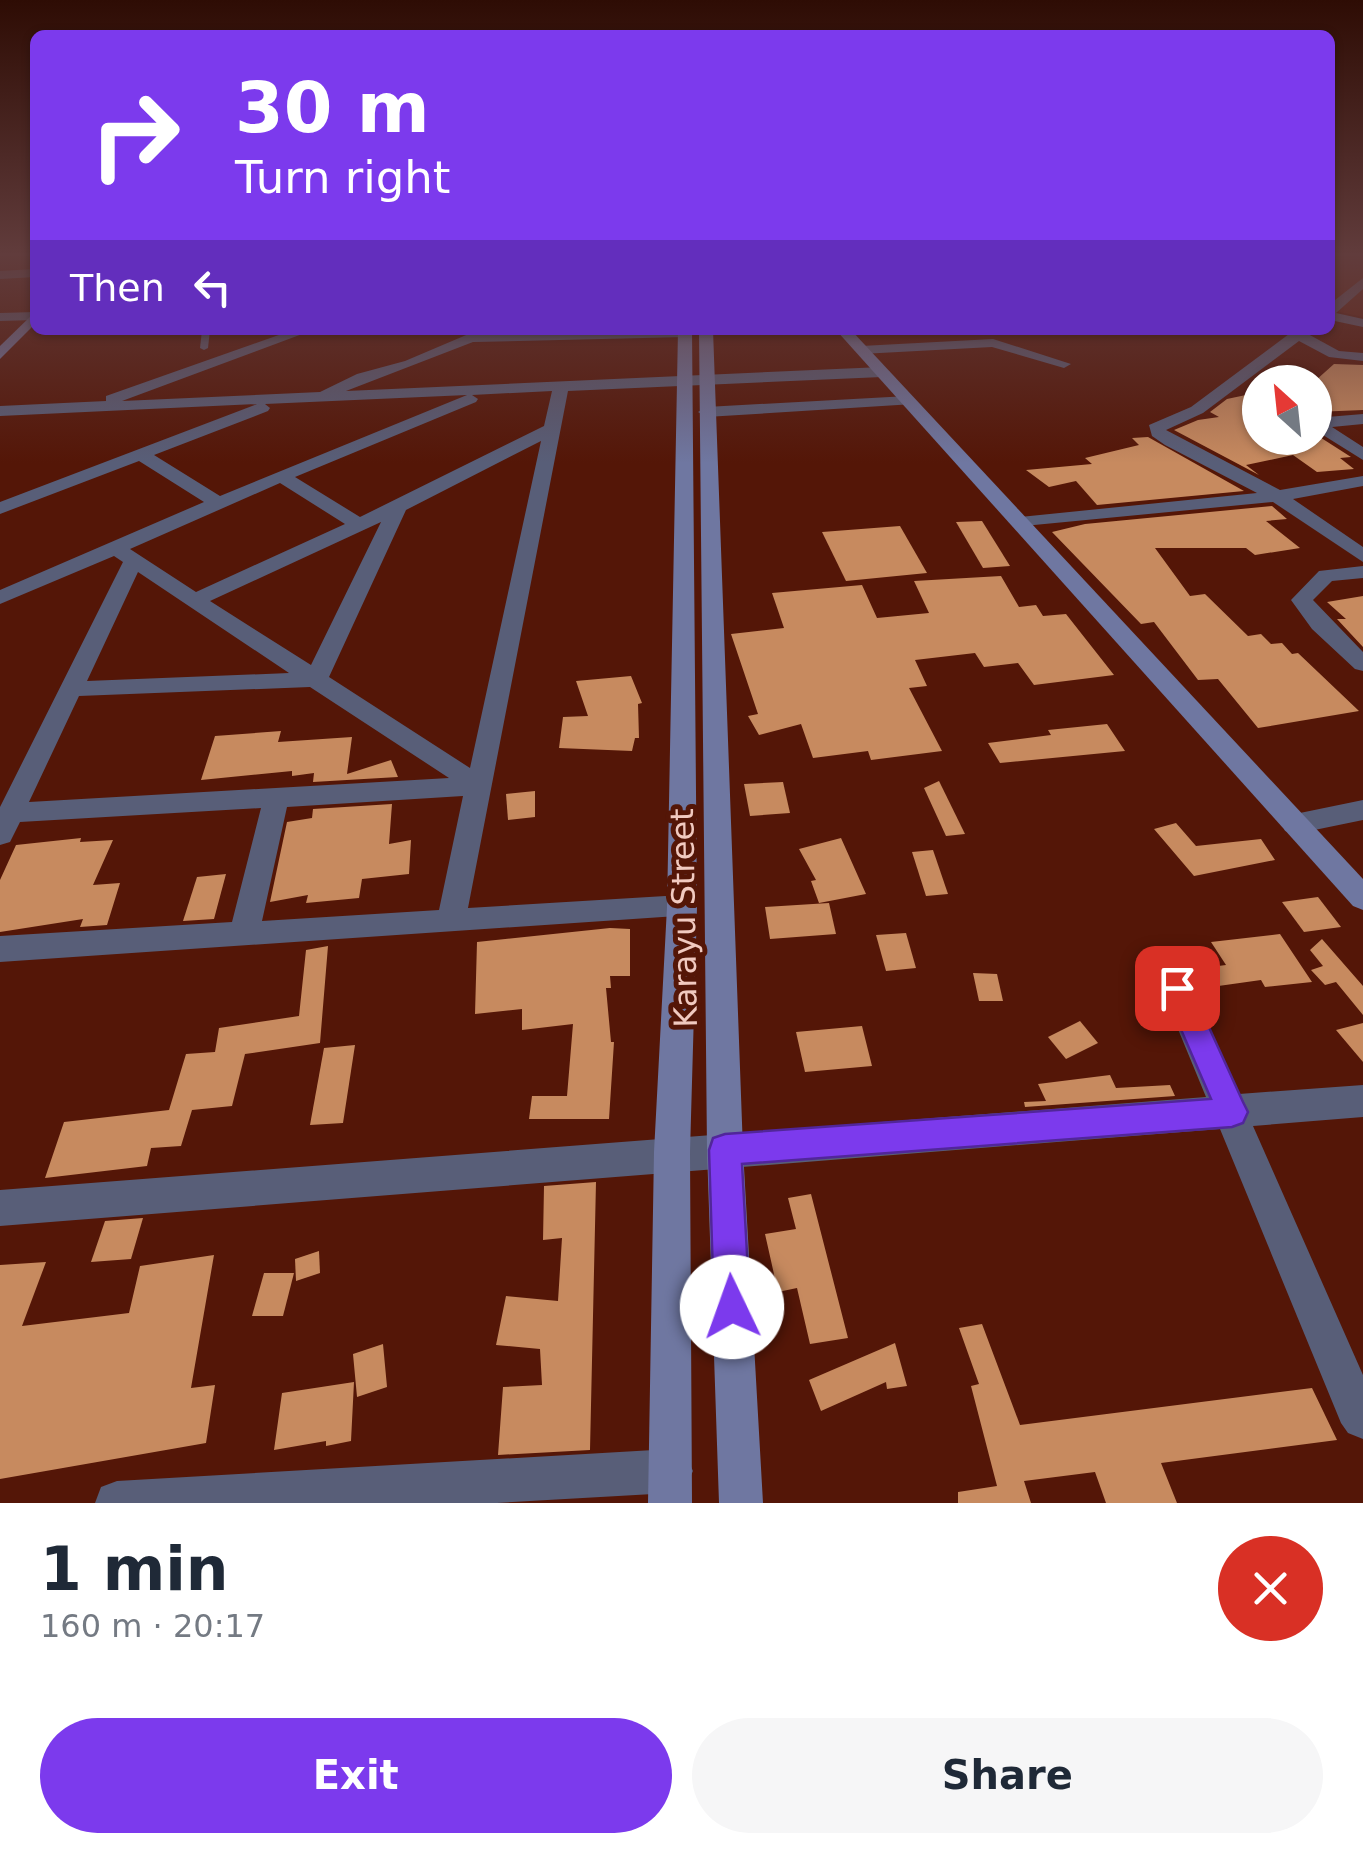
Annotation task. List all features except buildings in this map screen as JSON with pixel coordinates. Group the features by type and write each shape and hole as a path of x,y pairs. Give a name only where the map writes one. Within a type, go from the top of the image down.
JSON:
{"main road":[{"path":"0,355 29,323"},
{"name":"Karayu Street","path":"692,335 698,393 741,1503"},
{"path":"848,335 1363,898"},
{"name":"Karayu Street","path":"671,1487 672,1152 698,393"}],"street":[{"path":"88,408 292,335"},
{"path":"318,398 362,377 410,364 478,335"},
{"path":"470,338 565,335"},
{"path":"1294,335 1240,385 1186,417 1156,425 1158,432 1276,496 1363,556"},
{"path":"1304,335 1334,356 1363,358"},
{"path":"861,350 993,344 1064,364"},
{"path":"698,393 882,372"},
{"path":"0,412 560,389 908,402"},
{"path":"450,921 560,389"},
{"path":"0,598 125,554 218,503 489,392"},
{"path":"0,508 283,400"},
{"path":"1332,422 1363,419"},
{"path":"195,600 550,430"},
{"path":"1332,435 1363,456"},
{"path":"140,454 218,503"},
{"path":"281,476 358,524"},
{"path":"1020,524 1276,496 1363,481"},
{"path":"316,679 398,506"},
{"path":"125,554 479,786"},
{"path":"5,824 71,689 125,554"},
{"path":"1363,572 1326,574 1302,600 1320,624 1363,664"},
{"path":"71,689 316,679"},
{"path":"5,824 276,799 479,786"},
{"path":"244,934 276,799"},
{"path":"1296,824 1363,810"},
{"path":"0,949 682,906"},
{"path":"1177,988 1363,1418"},
{"path":"0,1208 672,1152 1363,1101"},
{"path":"118,1503 671,1487"}],"lane":[{"path":"204,348 205,335"}],"route":[{"path":"732,1307 725,1150 1232,1112 1177,988"}]}
